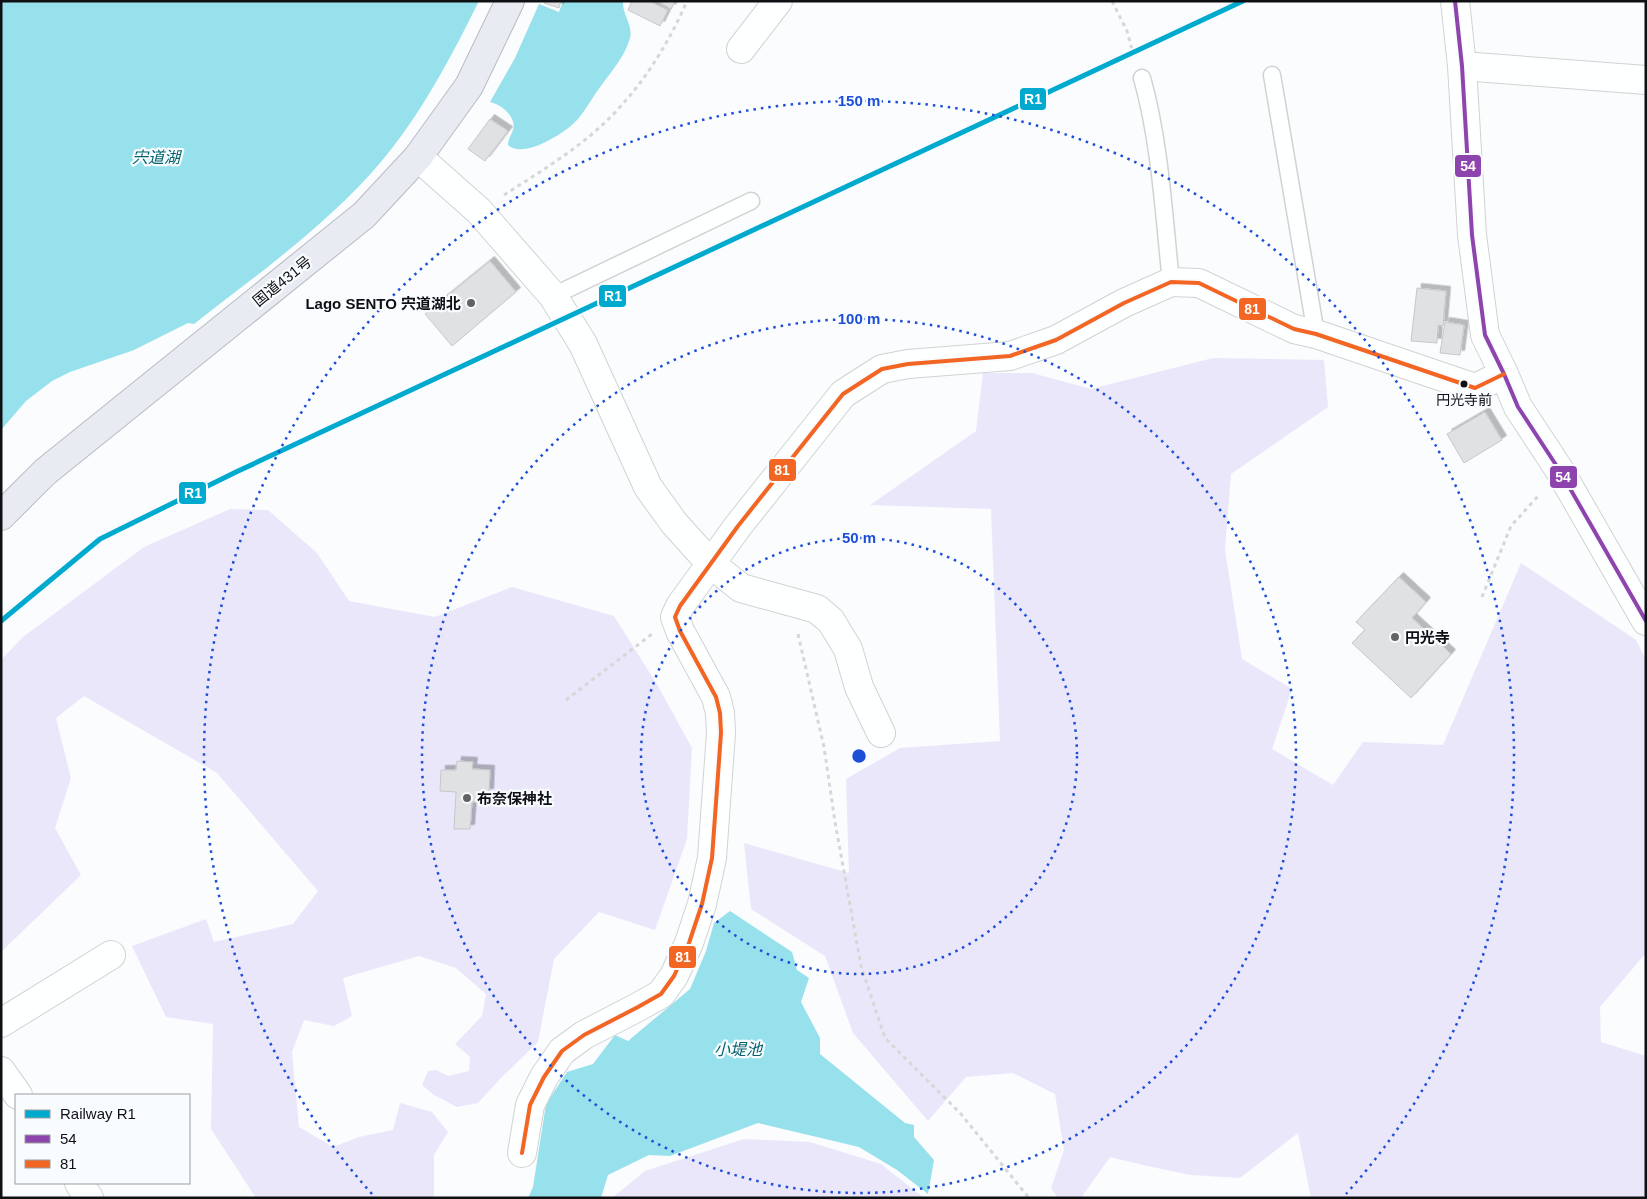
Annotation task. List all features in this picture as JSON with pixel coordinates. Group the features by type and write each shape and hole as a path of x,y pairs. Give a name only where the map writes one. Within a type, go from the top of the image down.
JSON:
{"highway":[{"name":"国道431号","path":"1,516 45,472 364,215 418,157 469,86 510,1"}],"street":[{"path":"741,49 778,1"},
{"path":"1455,1 1462,66 1472,235 1486,335 1518,407 1560,471 1646,621"},
{"path":"1462,66 1646,80"},
{"path":"418,157 479,211 553,296 584,344 648,486 674,523 710,563 741,588 817,608 831,621 848,650 859,687 881,733"},
{"path":"522,1153 530,1105 544,1077 562,1051 584,1035 661,994 674,976 688,943 702,904 712,858 721,733 720,713 716,697 674,617 710,563 843,394 882,369 908,364 1010,356 1056,340 1124,303 1171,282 1199,284 1294,328 1475,388 1504,374"},
{"path":"1,1023 111,955"},
{"path":"1,1071 17,1094"},
{"path":"80,1184 89,1198"}],"lane":[{"path":"1272,75 1316,334"},
{"path":"1142,78 1149,102 1156,147 1171,282"},
{"path":"553,296 751,201"}],"path":[{"path":"479,211 557,162 588,138 612,114 640,84 654,63 667,42 687,1"},
{"path":"1112,1 1127,31 1132,54 1142,78"},
{"path":"1482,597 1511,526 1560,471"},
{"path":"791,602 824,747 835,822 861,966 885,1038 961,1114 1029,1198"},
{"path":"566,700 674,617"}],"shaded area":[{"path":"1213,358 1324,360 1328,407 1231,474 1225,550 1242,659 1292,689 1272,749 1333,785 1363,742 1443,745 1521,563 1636,640 1646,660 1646,953 1600,1007 1601,1042 1646,1056 1646,1198 1311,1198 1298,1133 1240,1178 1191,1175 1110,1157 1081,1198 1058,1198 1051,1188 1064,1150 1055,1094 1013,1073 966,1077 928,1121 853,1033 825,956 751,909 744,843 849,873 846,779 900,748 1000,741 991,509 870,505 976,431 983,373 1032,373 1091,389"},
{"path":"230,509 268,510 317,553 349,601 435,617 512,587 614,616 658,686 692,748 687,839 655,930 599,912 554,959 538,1042 478,1103 457,1107 434,1095 422,1085 428,1071 436,1070 448,1076 469,1071 470,1057 455,1044 482,1016 486,994 456,968 419,956 343,978 352,1016 334,1026 304,1020 292,1052 299,1127 333,1147 359,1137 393,1130 400,1103 432,1112 448,1132 434,1155 434,1198 256,1198 211,1129 213,1024 166,1017 132,946 206,919 214,942 293,924 318,891 217,773 84,696 56,718 71,778 55,828 81,875 1,952 1,660 23,637 144,547"},
{"path":"744,1139 810,1142 881,1164 924,1198 612,1198 645,1171"}],"water":[{"name":"宍道湖","path":"1,1 479,1 446,64 422,105 395,145 359,186 315,228 194,324 188,323 134,350 70,372 52,381 26,401 1,430"},
{"path":"563,1 623,1 631,33 628,45 616,65 573,124 542,144 515,149 508,145 514,125 513,120 503,108 490,102 515,58 539,4 559,12"},
{"name":"小堤池","path":"730,911 792,952 797,970 809,978 801,1002 820,1038 820,1054 905,1123 914,1125 914,1137 934,1160 928,1194 897,1170 859,1147 758,1123 670,1156 649,1155 608,1175 601,1198 528,1198 533,1187 546,1104 567,1072 593,1064 615,1035 628,1041 690,989 706,951 714,923"}],"building":[{"path":"545,1 561,1 559,8 544,3"},
{"path":"632,1 649,1 668,10 660,26 628,10"},
{"path":"657,1 675,1 671,9"},
{"path":"490,119 508,131 485,161 468,149"},
{"name":"Lago SENTO 宍道湖北","path":"490,261 516,292 452,346 425,314"},
{"path":"1417,288 1446,291 1443,326 1438,325 1437,343 1411,341"},
{"path":"1445,322 1464,325 1460,355 1440,353"},
{"path":"1485,412 1502,440 1464,463 1447,434"},
{"name":"円光寺","path":"1399,577 1426,602 1412,618 1451,654 1411,698 1352,643 1365,630 1356,622"},
{"name":"布奈保神社","path":"457,761 473,762 472,769 490,770 489,793 477,793 477,802 472,802 470,829 454,829 456,792 440,791 441,770 456,770"}],"rail line":[{"name":"R1","path":"1,621 100,539 236,472 1243,1"}],"transit line":[{"name":"54","path":"1455,1 1462,66 1472,235 1485,335 1518,407 1560,471 1646,621"},
{"name":"81","path":"522,1153 530,1105 544,1077 562,1051 584,1035 661,994 674,976 689,943 702,904 712,858 721,733 720,713 716,697 680,631 675,617 680,606 738,526 843,394 882,369 908,364 1010,356 1056,340 1124,303 1171,282 1199,283 1294,329 1316,334 1475,388 1504,374"}],"place":[{"name":"Lago SENTO 宍道湖北","path":"471,303"},
{"name":"円光寺前","path":"1464,384"},
{"name":"円光寺","path":"1395,637"},
{"name":"布奈保神社","path":"467,798"}]}
